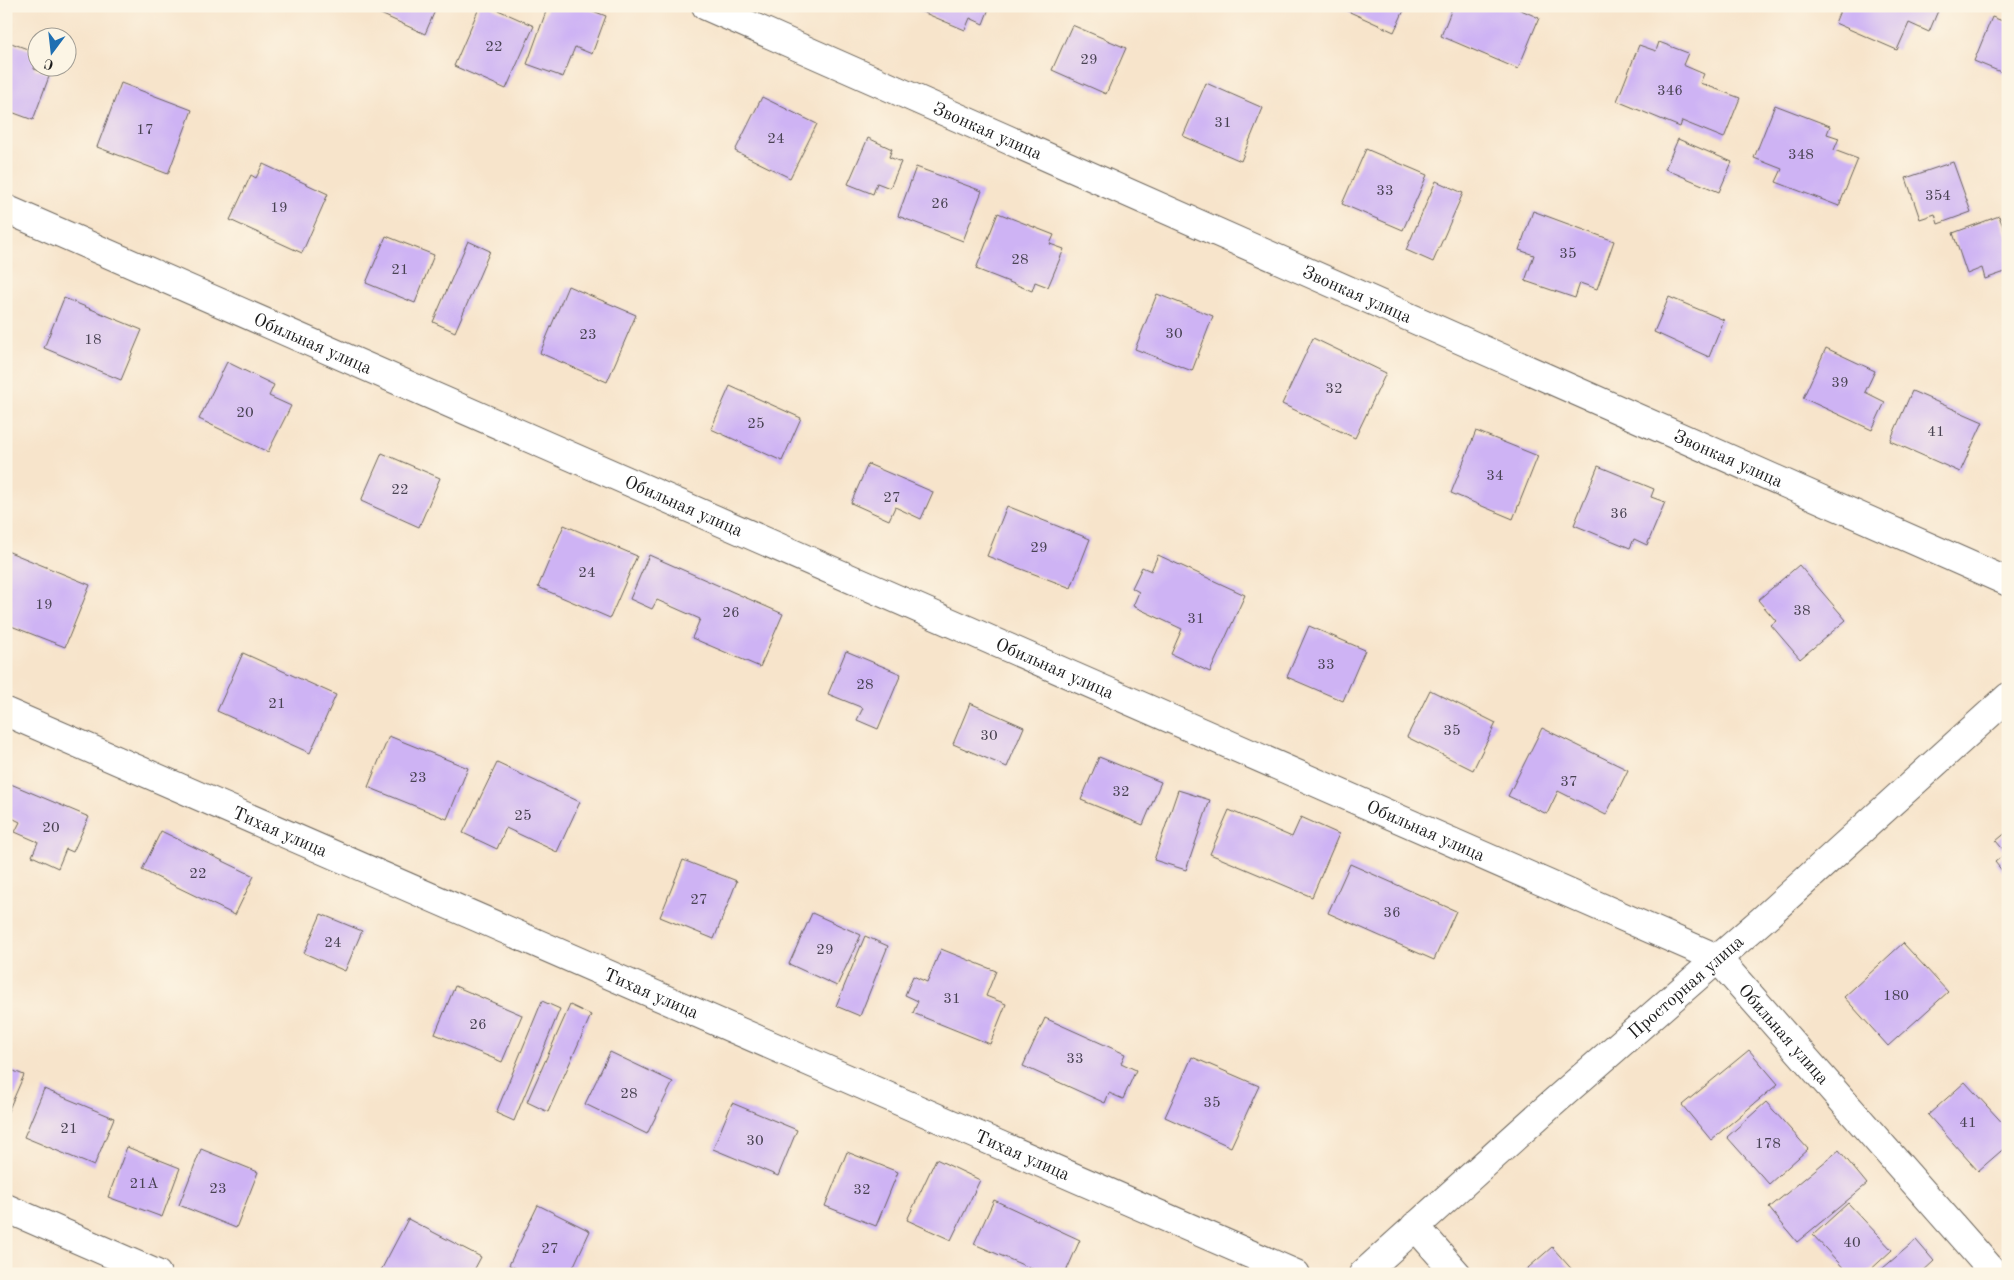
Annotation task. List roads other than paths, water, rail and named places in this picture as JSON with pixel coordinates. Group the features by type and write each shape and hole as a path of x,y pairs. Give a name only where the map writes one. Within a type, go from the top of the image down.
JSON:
{"street":[{"name":"Звонкая улица","path":"706,6 2008,582"},
{"name":"Обильная улица","path":"6,209 1717,958 1995,1274"},
{"name":"Просторная улица","path":"1363,1274 1717,958 1770,913 2008,698"},
{"name":"Тихая улица","path":"6,712 1296,1274"},
{"path":"6,1208 157,1274"},
{"path":"1415,1226 1457,1274"}]}
